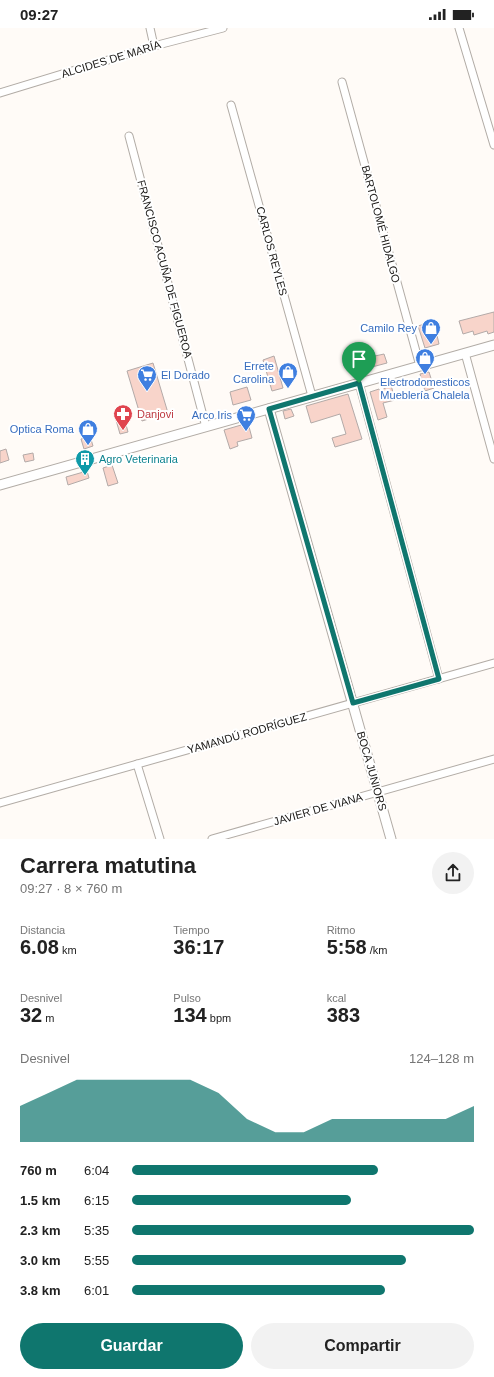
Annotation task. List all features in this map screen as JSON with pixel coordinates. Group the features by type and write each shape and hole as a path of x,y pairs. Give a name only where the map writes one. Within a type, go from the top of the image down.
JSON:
{"street":[{"path":"150,28 154,46"},
{"name":"ALCIDES DE MARÍA","path":"0,93 154,46 223,28"},
{"path":"459,28 494,145"},
{"name":"BARTOLOMÉ HIDALGO","path":"342,82 420,366"},
{"name":"CARLOS REYLES","path":"231,105 312,396"},
{"name":"FRANCISCO ACUÑA DE FIGUEROA","path":"130,136 206,427"},
{"path":"0,485 494,344"},
{"path":"466,353 494,459"},
{"path":"359,383 439,679"},
{"path":"269,409 353,703"},
{"name":"YAMANDÚ RODRÍGUEZ","path":"0,803 494,664"},
{"name":"BOCA JUNIORS","path":"353,703 391,839"},
{"name":"JAVIER DE VIANA","path":"212,839 494,759"},
{"path":"137,764 160,839"}],"building":[{"path":"494,312 494,332 488,334 487,331 474,335 473,331 463,334 459,321"},
{"path":"428,323 431,333 436,331 439,344 425,348 418,326"},
{"path":"373,350 375,356 384,354 387,363 372,367 367,351"},
{"path":"274,356 283,388 272,391 263,360"},
{"name":"El Dorado","path":"153,363 168,413 142,421 127,371"},
{"path":"429,372 434,388 425,391 420,374"},
{"path":"391,385 395,400 383,403 387,417 378,420 370,392 379,389 380,391"},
{"path":"247,387 251,400 233,405 230,392"},
{"path":"348,394 362,439 335,447 332,438 346,434 340,414 311,423 306,406"},
{"path":"291,409 294,416 285,419 283,411"},
{"path":"124,417 128,432 120,434 116,420"},
{"path":"248,423 252,438 237,442 238,446 230,449 224,430"},
{"path":"90,436 93,446 84,449 81,439"},
{"path":"6,449 9,460 0,463 0,451"},
{"path":"33,453 34,460 25,462 23,455"},
{"path":"112,465 118,483 108,486 103,468"},
{"path":"87,471 89,478 68,485 66,477"}],"place":[{"name":"Camilo Rey","path":"431,345"},
{"name":"Electrodomesticos Mueblería Chalela","path":"425,375"},
{"name":"Errete Carolina","path":"288,389"},
{"name":"El Dorado","path":"147,392"},
{"name":"Danjovi","path":"123,431"},
{"name":"Arco Iris","path":"246,432"},
{"name":"Optica Roma","path":"88,446"},
{"name":"Agro Veterinaria","path":"85,476"}],"route":[{"path":"359,383 439,679 353,703 269,409 359,383"}]}
